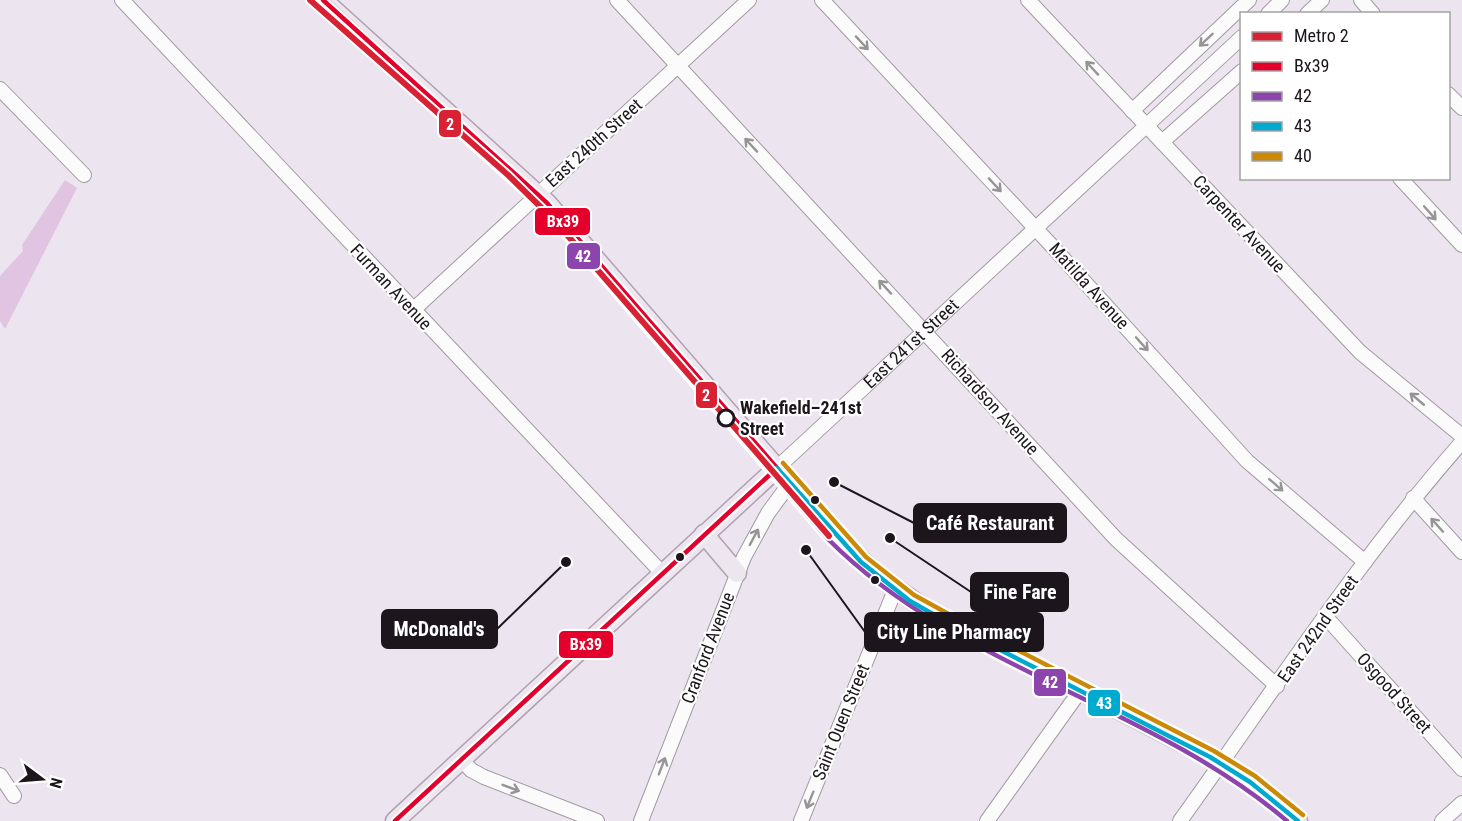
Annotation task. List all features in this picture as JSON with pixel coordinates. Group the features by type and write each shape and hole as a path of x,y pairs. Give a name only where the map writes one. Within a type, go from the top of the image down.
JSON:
{"main road":[{"path":"323,0 537,194 595,255 847,548 895,590 943,620 1221,764 1262,790 1298,821"},
{"name":"East 241st Street","path":"395,821 777,468"},
{"path":"704,534 737,573"}],"street":[{"name":"Furman Avenue","path":"122,0 662,573"},
{"name":"Richardson Avenue","path":"617,0 925,330 1116,539 1277,686"},
{"name":"East 240th Street","path":"413,310 749,0"},
{"name":"Matilda Avenue","path":"822,0 1035,228 1247,461 1365,562"},
{"name":"Carpenter Avenue","path":"1029,0 1360,352 1462,436"},
{"path":"1270,12 1282,0"},
{"path":"1308,12 1322,0"},
{"path":"1361,0 1372,12"},
{"path":"1132,111 1245,5"},
{"name":"East 241st Street","path":"777,468 1240,39"},
{"path":"1162,142 1240,73"},
{"path":"0,89 84,175"},
{"path":"1450,95 1462,108"},
{"path":"1402,180 1462,245"},
{"name":"East 242nd Street","path":"1180,821 1365,562 1413,498 1462,442"},
{"name":"Cranford Avenue","path":"641,821 737,573 764,519 790,483"},
{"path":"1413,498 1462,552"},
{"name":"Saint Ouen Street","path":"801,821 895,590"},
{"name":"Osgood Street","path":"1326,617 1462,769"},
{"path":"987,821 1080,691"},
{"path":"461,759 471,770 484,777 597,821"},
{"path":"0,775 14,796"},
{"path":"1442,821 1462,803"}],"shaded area":[{"path":"65,180 77,188 5,329 0,321 0,276 23,251 22,245"}],"railway":[{"path":"326,0 513,172 555,221"}],"metro line":[{"name":"2","path":"310,0 508,175 555,221 829,536"}],"transit line":[{"name":"Bx39","path":"323,0 547,203 777,468"},
{"name":"42","path":"318,6 542,208 828,539 879,584 935,621 994,654 1175,745 1233,780 1287,821"},
{"name":"40","path":"783,463 866,557 914,595 1214,751 1255,776 1303,815"},
{"name":"Bx39","path":"395,821 777,468"},
{"name":"43","path":"777,468 861,562 910,601 961,630 1210,757 1250,782 1298,821"}],"place":[{"name":"Wakefield–241st Street","path":"726,418"},
{"name":"Café Restaurant","path":"834,482"},
{"name":"Fine Fare","path":"890,538"},
{"name":"City Line Pharmacy","path":"806,550"},
{"name":"McDonald's","path":"566,562"}]}
